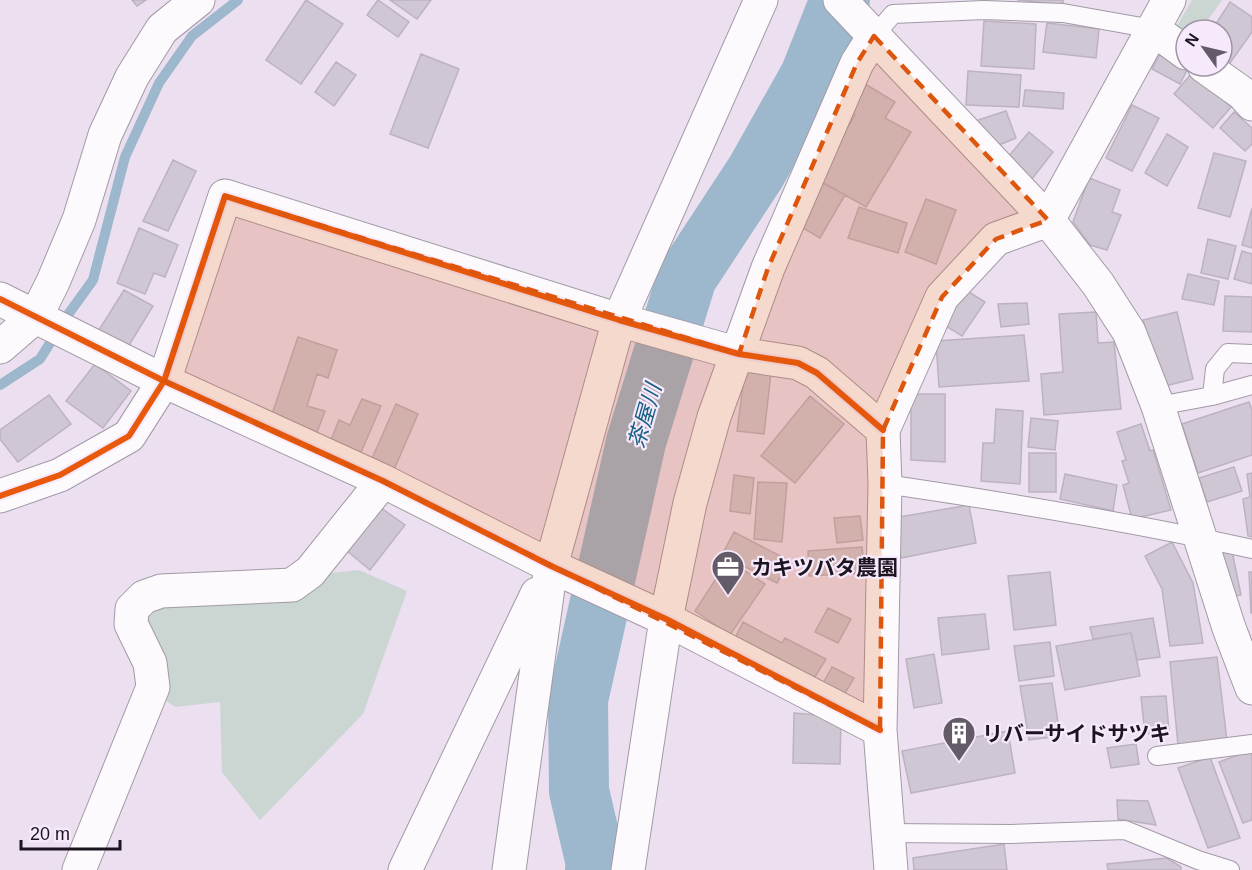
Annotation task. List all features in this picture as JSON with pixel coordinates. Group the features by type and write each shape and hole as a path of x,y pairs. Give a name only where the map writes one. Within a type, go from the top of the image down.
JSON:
{"street":[{"path":"0,347 36,316 53,282 79,220 105,135 132,77 162,28 198,0"},
{"path":"510,870 556,567 619,320 761,0"},
{"path":"891,870 880,730 885,484 883,430 942,297 996,239 1048,220 1169,0"},
{"path":"846,6 1048,220 1098,284 1129,332 1158,406 1229,628 1252,688"},
{"path":"1153,29 1174,44"},
{"path":"628,870 661,617 714,417 739,354 768,268 857,63 874,36"},
{"path":"1221,78 1242,93 1252,104"},
{"path":"0,496 60,475 129,436 164,381 225,196 619,320 739,354 798,363 817,373 883,430"},
{"path":"0,299 164,381 383,480 661,617 880,730"},
{"path":"79,870 153,687 150,663 131,624 132,609 144,597 161,591 292,585 310,572 383,480"},
{"path":"405,870 556,567"}],"lane":[{"path":"874,36 893,14 984,10 1063,13 1153,29"},
{"path":"1212,396 1215,369 1228,353 1252,354"},
{"path":"1158,406 1212,396 1252,385"},
{"path":"885,484 1013,503 1252,549"},
{"path":"1157,756 1252,744"},
{"path":"888,833 1011,834 1125,830 1198,860 1230,870"}],"highlighted area":[{"path":"874,36 1048,220 996,239 942,297 883,430 880,730 383,481 164,381 225,196 739,354 768,268 857,63"}],"shaded area":[{"path":"1192,0 1222,0 1209,18 1182,18"},
{"path":"359,570 407,591 363,714 260,820 222,772 220,702 175,707 161,697 140,612 319,574"}],"building":[{"path":"132,0 146,0 137,6"},
{"path":"306,0 343,24 301,84 266,60"},
{"path":"378,0 409,22 398,37 367,15"},
{"path":"390,0 431,0 417,19"},
{"path":"1017,0 1063,0 1063,5"},
{"path":"1230,2 1252,17 1252,32 1234,57 1234,18 1220,18"},
{"path":"984,21 1036,24 1034,69 981,66"},
{"path":"1047,23 1099,29 1096,58 1043,52"},
{"path":"421,54 459,69 428,148 390,134"},
{"path":"1160,54 1174,61 1174,78 1183,78 1180,84 1152,69"},
{"path":"336,62 356,75 334,106 315,92"},
{"path":"968,71 1021,75 1019,107 966,105"},
{"path":"1188,78 1198,78 1231,107 1213,128 1174,94"},
{"path":"862,82 895,102 885,118 911,132 866,207 817,179 855,115 846,110"},
{"path":"1025,90 1064,93 1063,109 1023,106"},
{"path":"1132,105 1159,118 1132,171 1106,158"},
{"path":"1006,111 1016,138 984,151 972,122"},
{"path":"1234,112 1252,128 1252,144 1245,151 1220,128"},
{"path":"1029,132 1053,152 1028,184 1003,163"},
{"path":"1167,134 1188,147 1167,186 1145,173"},
{"path":"1214,153 1246,161 1230,217 1198,208"},
{"path":"173,160 196,171 168,231 143,221"},
{"path":"1089,178 1120,190 1112,212 1121,215 1107,250 1090,245 1073,222"},
{"path":"821,182 845,195 820,238 796,224"},
{"path":"926,199 956,210 936,264 905,252"},
{"path":"859,207 907,223 898,253 848,238"},
{"path":"1252,208 1252,248 1242,245"},
{"path":"139,228 178,245 165,277 154,273 145,294 117,283"},
{"path":"1208,239 1236,246 1228,279 1201,273"},
{"path":"1242,251 1252,254 1252,284 1234,279"},
{"path":"1188,274 1219,281 1214,305 1182,299"},
{"path":"964,289 985,302 962,336 941,323"},
{"path":"124,290 153,306 128,347 99,330"},
{"path":"1225,296 1252,297 1252,332 1223,331"},
{"path":"1027,303 1029,324 1001,327 998,304"},
{"path":"1096,312 1098,343 1114,342 1121,409 1044,415 1041,374 1063,372 1059,314"},
{"path":"1177,312 1193,379 1161,387 1143,320"},
{"path":"1024,335 1029,381 939,387 936,341"},
{"path":"298,337 337,350 328,378 317,374 307,406 325,411 316,435 272,414"},
{"path":"95,364 131,391 103,428 66,401"},
{"path":"745,370 771,373 764,434 737,431"},
{"path":"911,394 945,394 945,462 911,460"},
{"path":"49,395 71,424 18,462 0,439 0,430"},
{"path":"810,396 844,424 795,483 761,456"},
{"path":"362,399 381,406 359,457 329,445 339,420 350,425"},
{"path":"1249,402 1252,410 1252,455 1198,473 1182,424"},
{"path":"396,404 418,414 393,472 370,463"},
{"path":"996,409 1023,411 1020,484 981,481 983,443 994,443"},
{"path":"1031,418 1058,421 1055,450 1028,447"},
{"path":"1141,424 1150,451 1153,450 1171,510 1132,519 1123,485 1129,483 1122,461 1126,460 1117,432"},
{"path":"1029,453 1056,453 1056,492 1029,492"},
{"path":"1234,467 1242,491 1207,502 1199,478"},
{"path":"1252,473 1252,537 1248,536 1243,499 1250,497 1247,474"},
{"path":"1065,474 1117,485 1113,511 1060,499"},
{"path":"734,475 754,478 750,514 730,511"},
{"path":"758,482 787,483 782,542 754,539"},
{"path":"969,505 976,543 901,558 893,518"},
{"path":"381,508 405,525 370,570 347,551"},
{"path":"860,516 863,540 837,543 834,518"},
{"path":"734,532 790,561 777,583 722,555"},
{"path":"1172,542 1193,583 1203,643 1170,646 1162,589 1145,556"},
{"path":"862,547 865,573 809,576 808,551"},
{"path":"1232,551 1241,595 1223,598 1214,554"},
{"path":"728,560 765,584 730,635 695,611"},
{"path":"1050,572 1056,625 1014,630 1008,576"},
{"path":"1249,572 1252,572 1252,613 1251,613"},
{"path":"828,608 851,619 838,643 815,632"},
{"path":"985,614 989,649 942,655 938,618"},
{"path":"1153,618 1160,657 1137,660 1131,633 1093,639 1090,627"},
{"path":"743,622 782,643 785,638 826,659 810,685 732,644"},
{"path":"1131,633 1140,676 1065,690 1056,646"},
{"path":"1050,642 1054,676 1019,681 1014,646"},
{"path":"934,654 942,703 914,708 906,659"},
{"path":"1217,657 1227,741 1178,745 1170,662"},
{"path":"832,667 854,678 842,698 821,687"},
{"path":"1052,683 1060,736 1029,740 1020,686"},
{"path":"1166,696 1169,732 1145,734 1141,697"},
{"path":"794,713 841,717 840,764 793,763"},
{"name":"リバーサイドサツキ","path":"1008,731 1015,773 911,793 902,751"},
{"path":"1136,744 1139,764 1111,768 1107,748"},
{"path":"1252,750 1252,820 1243,823 1219,762"},
{"path":"1210,757 1240,838 1208,848 1178,768"},
{"path":"1117,800 1148,801 1156,825 1118,819"},
{"path":"1004,844 1007,870 914,870 913,858"},
{"path":"1167,858 1181,867 1181,870 1108,870 1107,864"}],"waterway":[{"path":"0,385 40,359 93,280 125,157 159,83 192,36 238,0"},
{"name":"茶屋川","path":"595,870 596,864 579,791 578,700 636,442 687,277 756,172 810,76 840,0"}],"cycle path":[{"path":"0,496 60,475 129,436 164,381 225,196 619,320 739,354 798,363 817,373 883,430"},
{"path":"0,299 164,381 383,481 551,566 666,619 880,730"}],"place":[{"name":"カキツバタ農園","path":"728,596"},
{"name":"リバーサイドサツキ","path":"959,762"}]}
